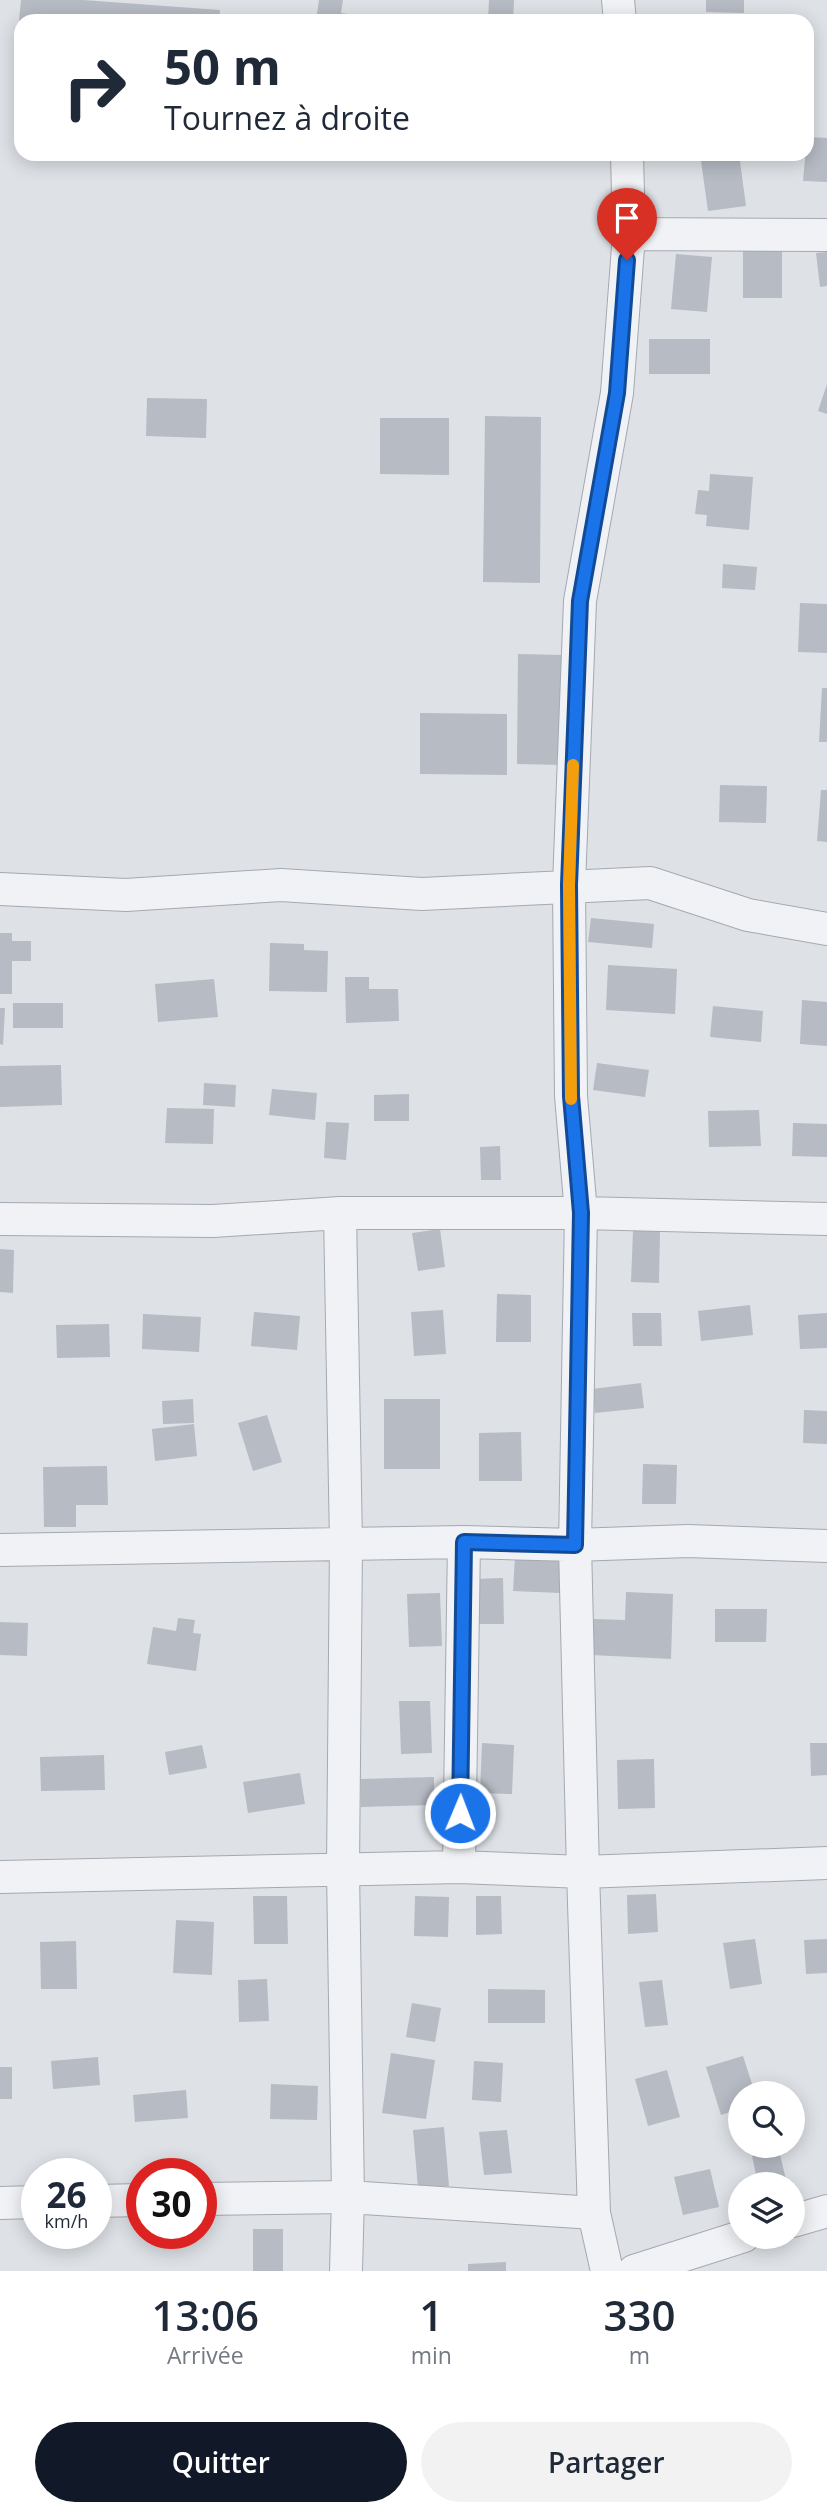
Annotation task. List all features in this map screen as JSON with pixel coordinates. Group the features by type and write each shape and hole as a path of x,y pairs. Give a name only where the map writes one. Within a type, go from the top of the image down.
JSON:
{"street":[{"path":"607,2271 594,2213 583,1872 575,1545 581,1213 571,1096 569,885 580,601 617,393 629,234 627,161"},
{"path":"629,234 827,235"},
{"path":"0,889 126,895 281,885 422,894 650,883 748,915 827,929"},
{"path":"340,1213 346,1544 343,1869 348,2197 346,2271"},
{"path":"0,1219 213,1221 340,1213 581,1213 827,1219"},
{"path":"0,1550 464,1542 575,1545 688,1541 827,1546"},
{"path":"459,1867 464,1542"},
{"path":"0,1877 459,1867 583,1872 827,1863"},
{"path":"217,2199 348,2197 594,2213"},
{"path":"0,2203 21,2202"},
{"path":"805,2217 827,2211"},
{"path":"634,2271 728,2241"}],"building":[{"path":"21,0 83,0 220,10 220,14 20,14"},
{"path":"319,0 343,0 341,13 348,14 317,14"},
{"path":"489,0 514,0 513,14 488,14"},
{"path":"706,0 744,0 744,13 706,12"},
{"path":"814,137 827,138 827,182 803,181 805,161 814,161"},
{"path":"701,161 740,161 746,206 708,211"},
{"path":"743,249 782,249 782,298 743,298"},
{"path":"827,252 827,286 820,287 816,253"},
{"path":"676,254 712,257 707,312 671,309"},
{"path":"649,339 710,339 710,374 649,374"},
{"path":"827,384 827,414 818,411"},
{"path":"147,398 207,399 206,438 146,436"},
{"path":"485,416 541,417 540,583 483,582"},
{"path":"380,418 449,418 449,475 380,474"},
{"path":"710,474 753,477 749,530 706,526 707,515 695,514 698,490 709,491"},
{"path":"723,564 757,567 755,590 722,588"},
{"path":"800,603 827,604 827,653 798,652"},
{"path":"518,654 564,655 563,765 517,764"},
{"path":"822,688 827,688 827,742 819,742"},
{"path":"420,713 507,714 507,775 420,774"},
{"path":"720,785 767,786 766,823 719,822"},
{"path":"821,790 827,790 827,842 817,841"},
{"path":"591,918 654,924 652,948 588,942"},
{"path":"0,933 12,933 12,941 31,941 31,961 12,961 12,994 0,994"},
{"path":"270,943 304,944 304,950 328,951 327,992 269,991"},
{"path":"608,965 677,969 675,1014 606,1010"},
{"path":"345,977 369,977 369,989 398,989 399,1021 346,1023"},
{"path":"214,979 218,1017 158,1022 155,984"},
{"path":"802,1000 827,1002 827,1046 800,1044"},
{"path":"13,1003 63,1003 63,1028 13,1028"},
{"path":"713,1006 763,1011 761,1042 710,1037"},
{"path":"0,1008 5,1008 3,1045 0,1044"},
{"path":"597,1063 649,1070 645,1097 593,1090"},
{"path":"61,1065 62,1105 0,1107 0,1066"},
{"path":"204,1083 236,1085 235,1107 203,1105"},
{"path":"272,1089 317,1093 315,1120 269,1115"},
{"path":"409,1094 409,1121 374,1121 374,1095"},
{"path":"167,1108 214,1109 213,1144 165,1143"},
{"path":"759,1110 761,1146 709,1147 708,1111"},
{"path":"326,1122 349,1123 346,1160 324,1158"},
{"path":"793,1123 827,1124 827,1157 792,1156"},
{"path":"500,1146 501,1180 481,1180 480,1147"},
{"path":"440,1229 445,1267 418,1271 412,1233"},
{"path":"633,1231 660,1231 659,1283 631,1282"},
{"path":"0,1249 14,1250 13,1293 0,1292"},
{"path":"497,1294 531,1295 531,1342 496,1342"},
{"path":"750,1305 753,1335 701,1341 698,1311"},
{"path":"443,1310 446,1354 414,1356 411,1312"},
{"path":"254,1312 300,1316 297,1350 251,1346"},
{"path":"632,1313 661,1313 662,1346 633,1346"},
{"path":"827,1313 827,1348 800,1349 798,1315"},
{"path":"143,1314 201,1317 199,1352 142,1349"},
{"path":"109,1324 110,1357 57,1358 56,1325"},
{"path":"641,1383 644,1408 595,1413 592,1389"},
{"path":"193,1399 194,1423 163,1424 162,1401"},
{"path":"384,1399 440,1399 440,1469 384,1469"},
{"path":"804,1410 827,1411 827,1444 803,1443"},
{"path":"267,1415 282,1462 253,1471 238,1423"},
{"path":"194,1424 197,1456 155,1461 152,1429"},
{"path":"521,1432 522,1481 479,1481 479,1433"},
{"path":"643,1464 677,1465 676,1504 642,1504"},
{"path":"107,1466 108,1505 76,1505 76,1527 44,1527 43,1467"},
{"path":"515,1556 562,1558 560,1593 513,1591"},
{"path":"503,1578 504,1624 472,1624 471,1579"},
{"path":"626,1592 673,1594 671,1659 592,1655 594,1619 625,1620"},
{"path":"440,1593 442,1646 409,1647 407,1594"},
{"path":"715,1609 767,1609 766,1642 715,1642"},
{"path":"178,1618 195,1620 193,1633 201,1634 196,1671 147,1664 153,1627 176,1631"},
{"path":"0,1622 28,1623 27,1656 0,1655"},
{"path":"399,1701 430,1701 432,1753 401,1754"},
{"path":"482,1743 514,1745 512,1794 480,1793"},
{"path":"810,1743 827,1743 827,1775 811,1776"},
{"path":"202,1745 207,1768 169,1775 165,1752"},
{"path":"104,1755 105,1790 41,1791 40,1757"},
{"path":"654,1759 655,1808 618,1809 617,1760"},
{"path":"300,1773 305,1804 248,1813 243,1782"},
{"path":"434,1777 434,1805 361,1807 361,1779"},
{"path":"656,1894 658,1932 628,1934 627,1895"},
{"path":"253,1896 287,1896 288,1944 254,1944"},
{"path":"415,1896 449,1897 448,1937 414,1936"},
{"path":"476,1896 501,1896 502,1934 476,1935"},
{"path":"176,1920 214,1922 212,1975 173,1973"},
{"path":"755,1939 762,1984 730,1989 723,1943"},
{"path":"827,1939 827,1973 806,1974 804,1940"},
{"path":"76,1941 77,1989 41,1989 40,1942"},
{"path":"267,1979 269,2021 239,2022 238,1980"},
{"path":"662,1980 668,2025 645,2027 639,1982"},
{"path":"488,1989 545,1990 545,2023 488,2023"},
{"path":"412,2003 441,2008 435,2042 406,2037"},
{"path":"391,2053 435,2060 426,2119 382,2113"},
{"path":"743,2056 751,2081 728,2081 728,2113 721,2115 706,2067"},
{"path":"98,2057 100,2085 53,2089 51,2061"},
{"path":"474,2061 503,2063 501,2102 472,2100"},
{"path":"0,2067 12,2067 12,2099 0,2099"},
{"path":"667,2070 680,2117 648,2126 635,2079"},
{"path":"271,2084 318,2086 317,2120 270,2119"},
{"path":"186,2090 188,2118 135,2122 133,2095"},
{"path":"444,2127 449,2186 418,2188 413,2130"},
{"path":"507,2130 512,2173 484,2175 479,2132"},
{"path":"752,2158 781,2158 784,2172 755,2172"},
{"path":"710,2169 719,2207 683,2215 674,2177"},
{"path":"253,2229 283,2229 283,2271 253,2271"},
{"path":"506,2262 506,2271 468,2271 468,2264"}],"slow traffic":[{"path":"571,1099 569,885 573,765"}],"route":[{"path":"460,1813 464,1542 575,1545 581,1213 571,1096 569,885 580,601 617,393 627,260"}]}
